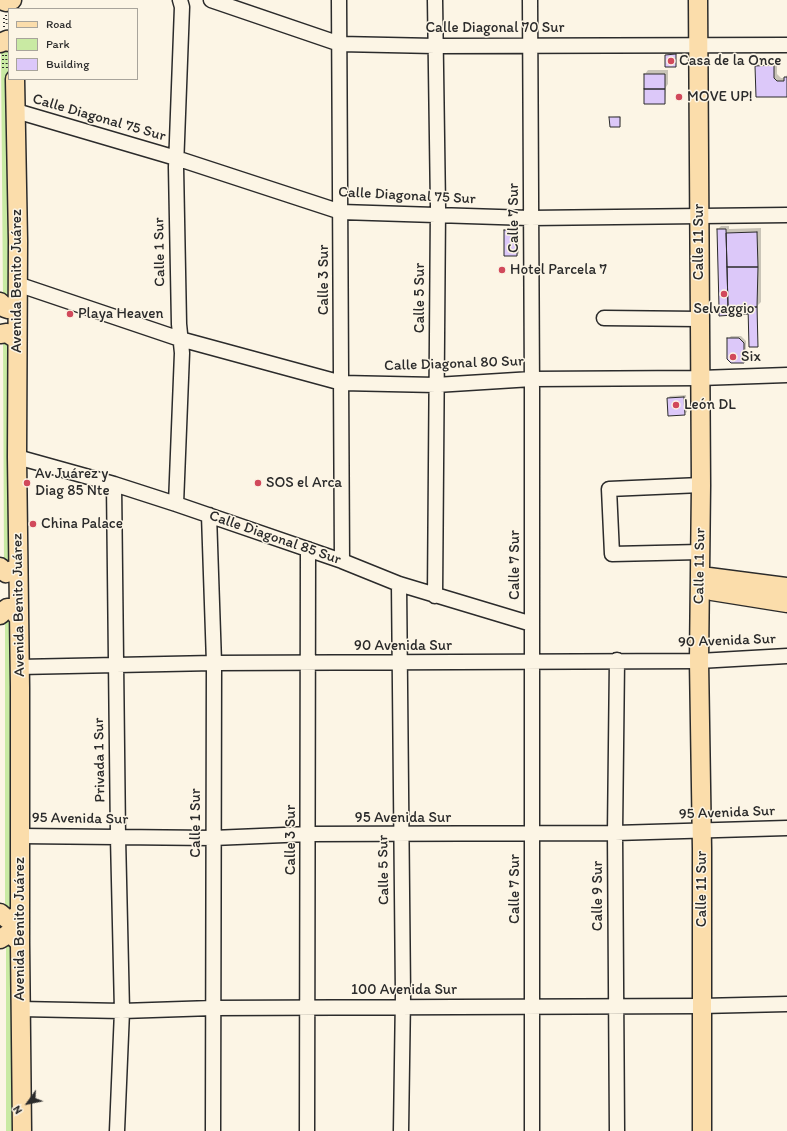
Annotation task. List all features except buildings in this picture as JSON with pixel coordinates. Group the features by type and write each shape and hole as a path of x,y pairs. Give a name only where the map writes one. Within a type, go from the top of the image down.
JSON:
{"main road":[{"path":"1,0 6,2 12,0"},
{"name":"Calle 11 Sur","path":"698,0 704,46"},
{"name":"Calle 11 Sur","path":"709,0 704,46 705,660 707,1006 712,1131"},
{"name":"Avenida Benito Juárez","path":"15,80 17,284 9,302 8,337 17,457 9,568 18,617 22,1131"},
{"name":"Calle 11 Sur","path":"704,216 699,319 705,378 700,552 706,583"},
{"path":"706,583 787,587"},
{"path":"706,583 787,602"},
{"path":"0,615 7,608 11,608 18,617"},
{"path":"0,913 7,919 12,919 20,914"},
{"path":"0,939 8,934 12,935 20,943"},
{"name":"Calle 11 Sur","path":"702,1131 707,1006"}],"street":[{"name":"Calle 1 Sur","path":"176,504 182,353 180,339 176,158 182,7 180,0"},
{"name":"Calle Diagonal 70 Sur","path":"211,0 252,7 340,44 435,46 530,44 682,44 704,46 787,45"},
{"name":"Calle 3 Sur","path":"339,0 342,561"},
{"name":"Calle 5 Sur","path":"435,0 438,216 435,596"},
{"name":"Calle 7 Sur","path":"530,0 532,379 532,1131"},
{"name":"Calle Diagonal 75 Sur","path":"16,111 176,158 341,212 530,218 787,215"},
{"name":"Calle Diagonal 80 Sur","path":"17,284 180,339 342,383 436,385 532,379 787,376"},
{"path":"604,318 699,319"},
{"name":"Calle Diagonal 85 Sur","path":"17,457 114,484 176,504 342,561 398,584 532,624"},
{"name":"Privada 1 Sur","path":"114,484 118,837 122,1011 117,1131"},
{"path":"700,552 612,554 609,489 701,485"},
{"name":"Calle 1 Sur","path":"209,515 214,663 213,1131"},
{"name":"Calle 3 Sur","path":"306,1131 308,549"},
{"name":"Calle 5 Sur","path":"398,584 403,1008 401,1131"},
{"name":"90 Avenida Sur","path":"19,668 116,664 705,660 787,656"},
{"name":"Calle 9 Sur","path":"617,660 615,833 617,1131"},
{"name":"95 Avenida Sur","path":"20,836 214,838 308,834 401,835 615,833 787,828"},
{"name":"100 Avenida Sur","path":"20,1009 122,1011 307,1007 403,1008 787,1004"}],"green space":[{"path":"6,48 8,51 10,302 3,300 1,52"},
{"path":"3,339 10,340 11,566 4,566"},
{"path":"5,614 13,616 13,911 5,909"},
{"path":"12,940 15,1131 6,1131 6,942"}],"place":[{"name":"Casa de la Once","path":"671,61"},
{"name":"MOVE UP!","path":"679,97"},
{"name":"Hotel Parcela 7","path":"502,270"},
{"name":"Selvaggio","path":"724,294"},
{"name":"Playa Heaven","path":"70,314"},
{"name":"Six","path":"733,357"},
{"name":"León DL","path":"676,405"},
{"name":"Av Juárez y Diag 85 Nte","path":"27,483"},
{"name":"SOS el Arca","path":"258,483"},
{"name":"China Palace","path":"33,524"}]}
